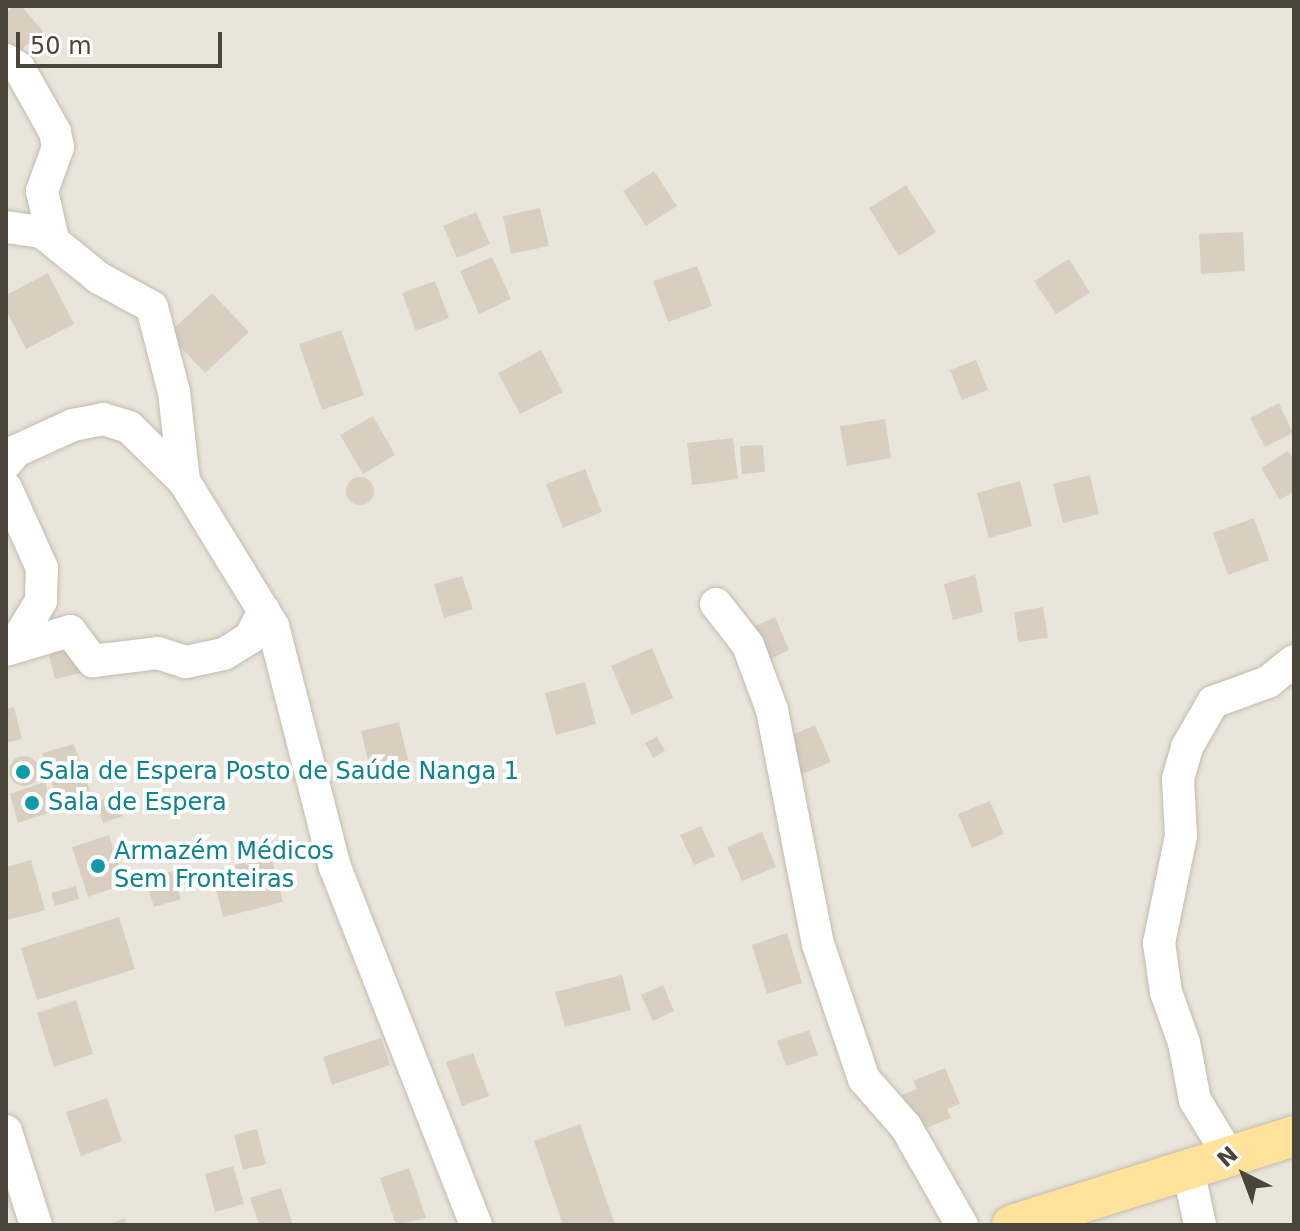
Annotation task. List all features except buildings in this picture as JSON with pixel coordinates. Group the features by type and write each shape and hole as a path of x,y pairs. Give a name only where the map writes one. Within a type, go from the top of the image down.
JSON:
{"main road":[{"path":"1012,1225 1294,1136"}],"street":[{"path":"6,60 19,68 55,132 58,147 42,191 53,239"},
{"path":"6,227 42,232 99,278 152,307 174,392 184,481"},
{"path":"6,463 16,451 73,425 103,419 129,427 184,481 264,610 273,626 335,867 476,1225"},
{"path":"6,488 42,568 41,601 10,648"},
{"path":"716,604 748,645 772,710 818,944 864,1079 906,1127 962,1225"},
{"path":"10,648 70,631 93,661 158,653 186,662 224,654 250,638 264,610"},
{"path":"1229,1156 1195,1100 1184,1043 1166,992 1159,943 1181,836 1178,779 1187,747 1213,702 1268,682 1294,661"},
{"path":"6,1131 36,1225"},
{"path":"1188,1169 1200,1225"}],"shaded area":[{"path":"6,6 1294,6 1294,1225 6,1225"}],"place":[{"name":"Sala de Espera Posto de Saúde Nanga 1","path":"23,772"},
{"name":"Sala de Espera","path":"32,803"},
{"name":"Armazém Médicos Sem Fronteiras","path":"98,866"}]}
